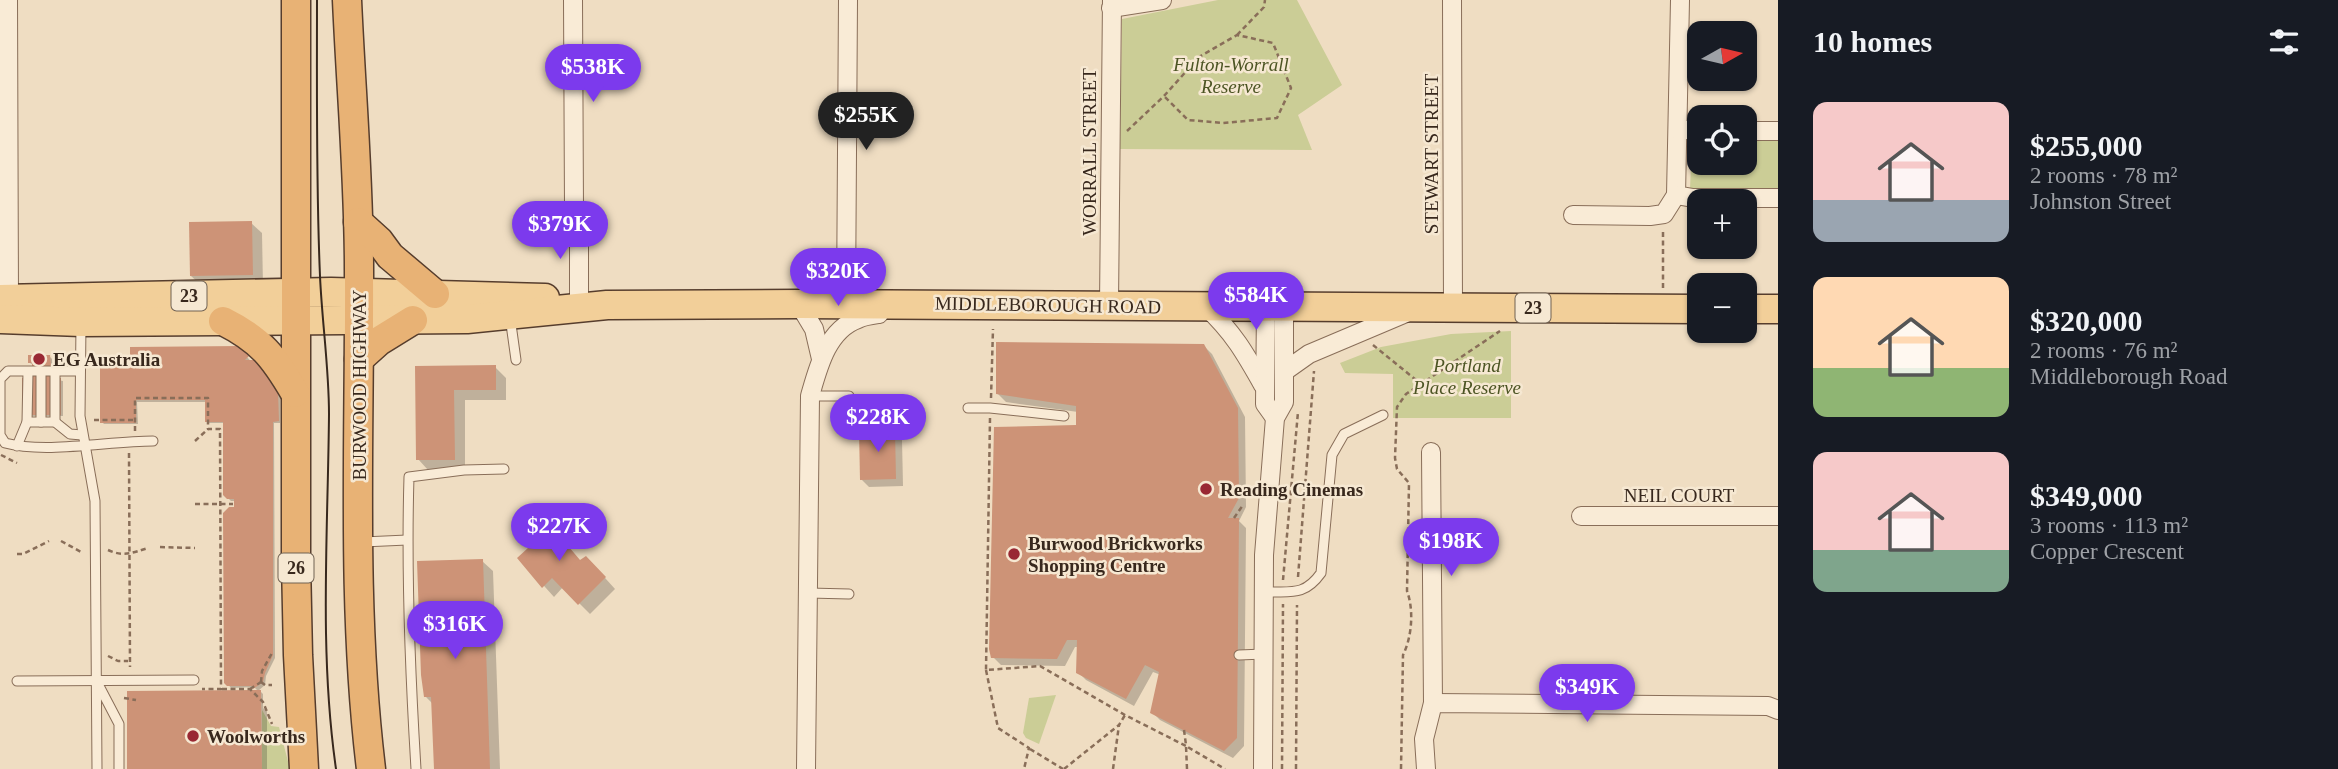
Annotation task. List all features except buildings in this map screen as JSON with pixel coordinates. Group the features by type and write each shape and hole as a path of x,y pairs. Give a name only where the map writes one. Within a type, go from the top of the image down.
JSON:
{"highway":[{"name":"26","path":"296,0 294,251 298,655 304,769"},
{"name":"BURWOOD HIGHWAY","path":"347,0 358,222 359,542 363,705 371,769"},
{"path":"358,222 379,241 390,256 435,295"},
{"path":"359,359 379,341 413,320"},
{"path":"223,321 243,331 269,352 296,395"}],"main road":[{"name":"MIDDLEBOROUGH ROAD","path":"81,310 359,306 435,295 579,301 607,306"},
{"name":"MIDDLEBOROUGH ROAD","path":"359,306 413,320 510,316 607,306 799,304 1687,309"},
{"name":"MIDDLEBOROUGH ROAD","path":"3,306 223,321 296,307"},
{"path":"1757,309 1778,309"}],"street":[{"path":"3,306 8,0"},
{"path":"573,0 574,208 579,215 579,301"},
{"path":"846,304 848,0"},
{"path":"1112,4 1163,0"},
{"name":"STEWART STREET","path":"1452,0 1453,307"},
{"path":"1573,215 1664,214 1676,195 1680,0"},
{"name":"WORRALL STREET","path":"1109,305 1112,4"},
{"path":"1678,130 1687,130"},
{"path":"1757,131 1778,131"},
{"path":"1676,195 1693,198 1778,198"},
{"path":"799,304 814,329 821,359"},
{"path":"806,769 810,396 821,359 839,330 856,319 882,313 897,304"},
{"path":"1206,307 1224,323 1240,344 1265,388"},
{"path":"1263,769 1264,555 1275,418 1284,402 1285,371 1275,307"},
{"path":"1275,307 1265,388 1265,404 1275,418"},
{"path":"1285,371 1308,354 1419,308"},
{"path":"1426,769 1424,739 1433,704 1431,452"},
{"name":"NEIL COURT","path":"1581,516 1778,516"},
{"path":"1433,704 1768,706 1778,710"}],"lane":[{"path":"81,310 80,416 83,446 91,473 95,502 97,769"},
{"path":"510,316 516,360"},
{"path":"80,372 8,371 1,379 0,435 5,443 17,446 83,446 153,441"},
{"path":"17,446 27,422 28,372"},
{"path":"41,372 41,422"},
{"path":"55,372 55,422"},
{"path":"810,396 849,396"},
{"path":"968,408 1064,416"},
{"path":"1264,592 1297,592 1312,586 1321,573 1332,455 1344,434 1383,415"},
{"path":"27,422 55,422 69,434 82,435"},
{"path":"416,769 408,649 409,477 504,469"},
{"path":"359,542 407,540"},
{"path":"809,593 849,594"},
{"path":"1239,655 1264,654"},
{"path":"17,681 195,685"},
{"path":"96,681 119,724 119,769"}],"path":[{"path":"1111,146 1164,96 1199,57 1237,35 1264,7 1265,0"},
{"path":"1164,96 1188,120 1223,123 1277,118 1291,89 1273,43 1237,35"},
{"path":"1663,309 1664,214"},
{"path":"993,329 986,670 998,728 1064,769 1119,725 1125,715"},
{"path":"1373,345 1422,384"},
{"path":"1296,769 1297,592 1314,371 1307,376"},
{"path":"135,431 135,398 208,398 208,429"},
{"path":"1282,769 1283,569 1298,405"},
{"path":"94,420 135,420"},
{"path":"195,441 208,429 220,429 221,689"},
{"path":"129,450 130,674"},
{"path":"0,455 17,463"},
{"path":"195,504 233,504"},
{"path":"1234,519 1243,505"},
{"path":"17,554 23,554 49,541"},
{"path":"61,541 86,555"},
{"path":"160,547 195,548"},
{"path":"106,549 118,555 148,548"},
{"path":"261,682 262,671 272,653"},
{"path":"118,661 130,661"},
{"path":"986,670 1040,666 1224,769"},
{"path":"195,685 221,689 250,689 261,682"},
{"path":"261,682 272,685"},
{"path":"250,689 262,702 272,724"},
{"path":"124,698 136,700"},
{"path":"1113,769 1119,725"},
{"path":"1184,730 1187,769"},
{"path":"1024,769 1029,748"}],"green space":[{"name":"Fulton-Worrall Reserve","path":"1218,0 1297,0 1342,85 1298,115 1312,150 1120,149 1122,19"},
{"path":"1757,139 1778,140 1778,190 1690,189 1691,175 1757,175"},
{"name":"Portland Place Reserve","path":"1511,331 1511,418 1393,418 1393,374 1345,373 1340,363 1381,347 1451,334"},
{"path":"1056,695 1039,744 1026,738 1023,733 1029,698"},
{"path":"262,710 271,726 279,727 290,769 262,769"}],"tram line":[{"path":"317,0 319,242 329,414 326,636 336,769"}],"place":[{"name":"EG Australia","path":"39,359"},
{"name":"Reading Cinemas","path":"1206,489"},
{"name":"Burwood Brickworks Shopping Centre","path":"1014,554"},
{"name":"Woolworths","path":"193,736"}]}
